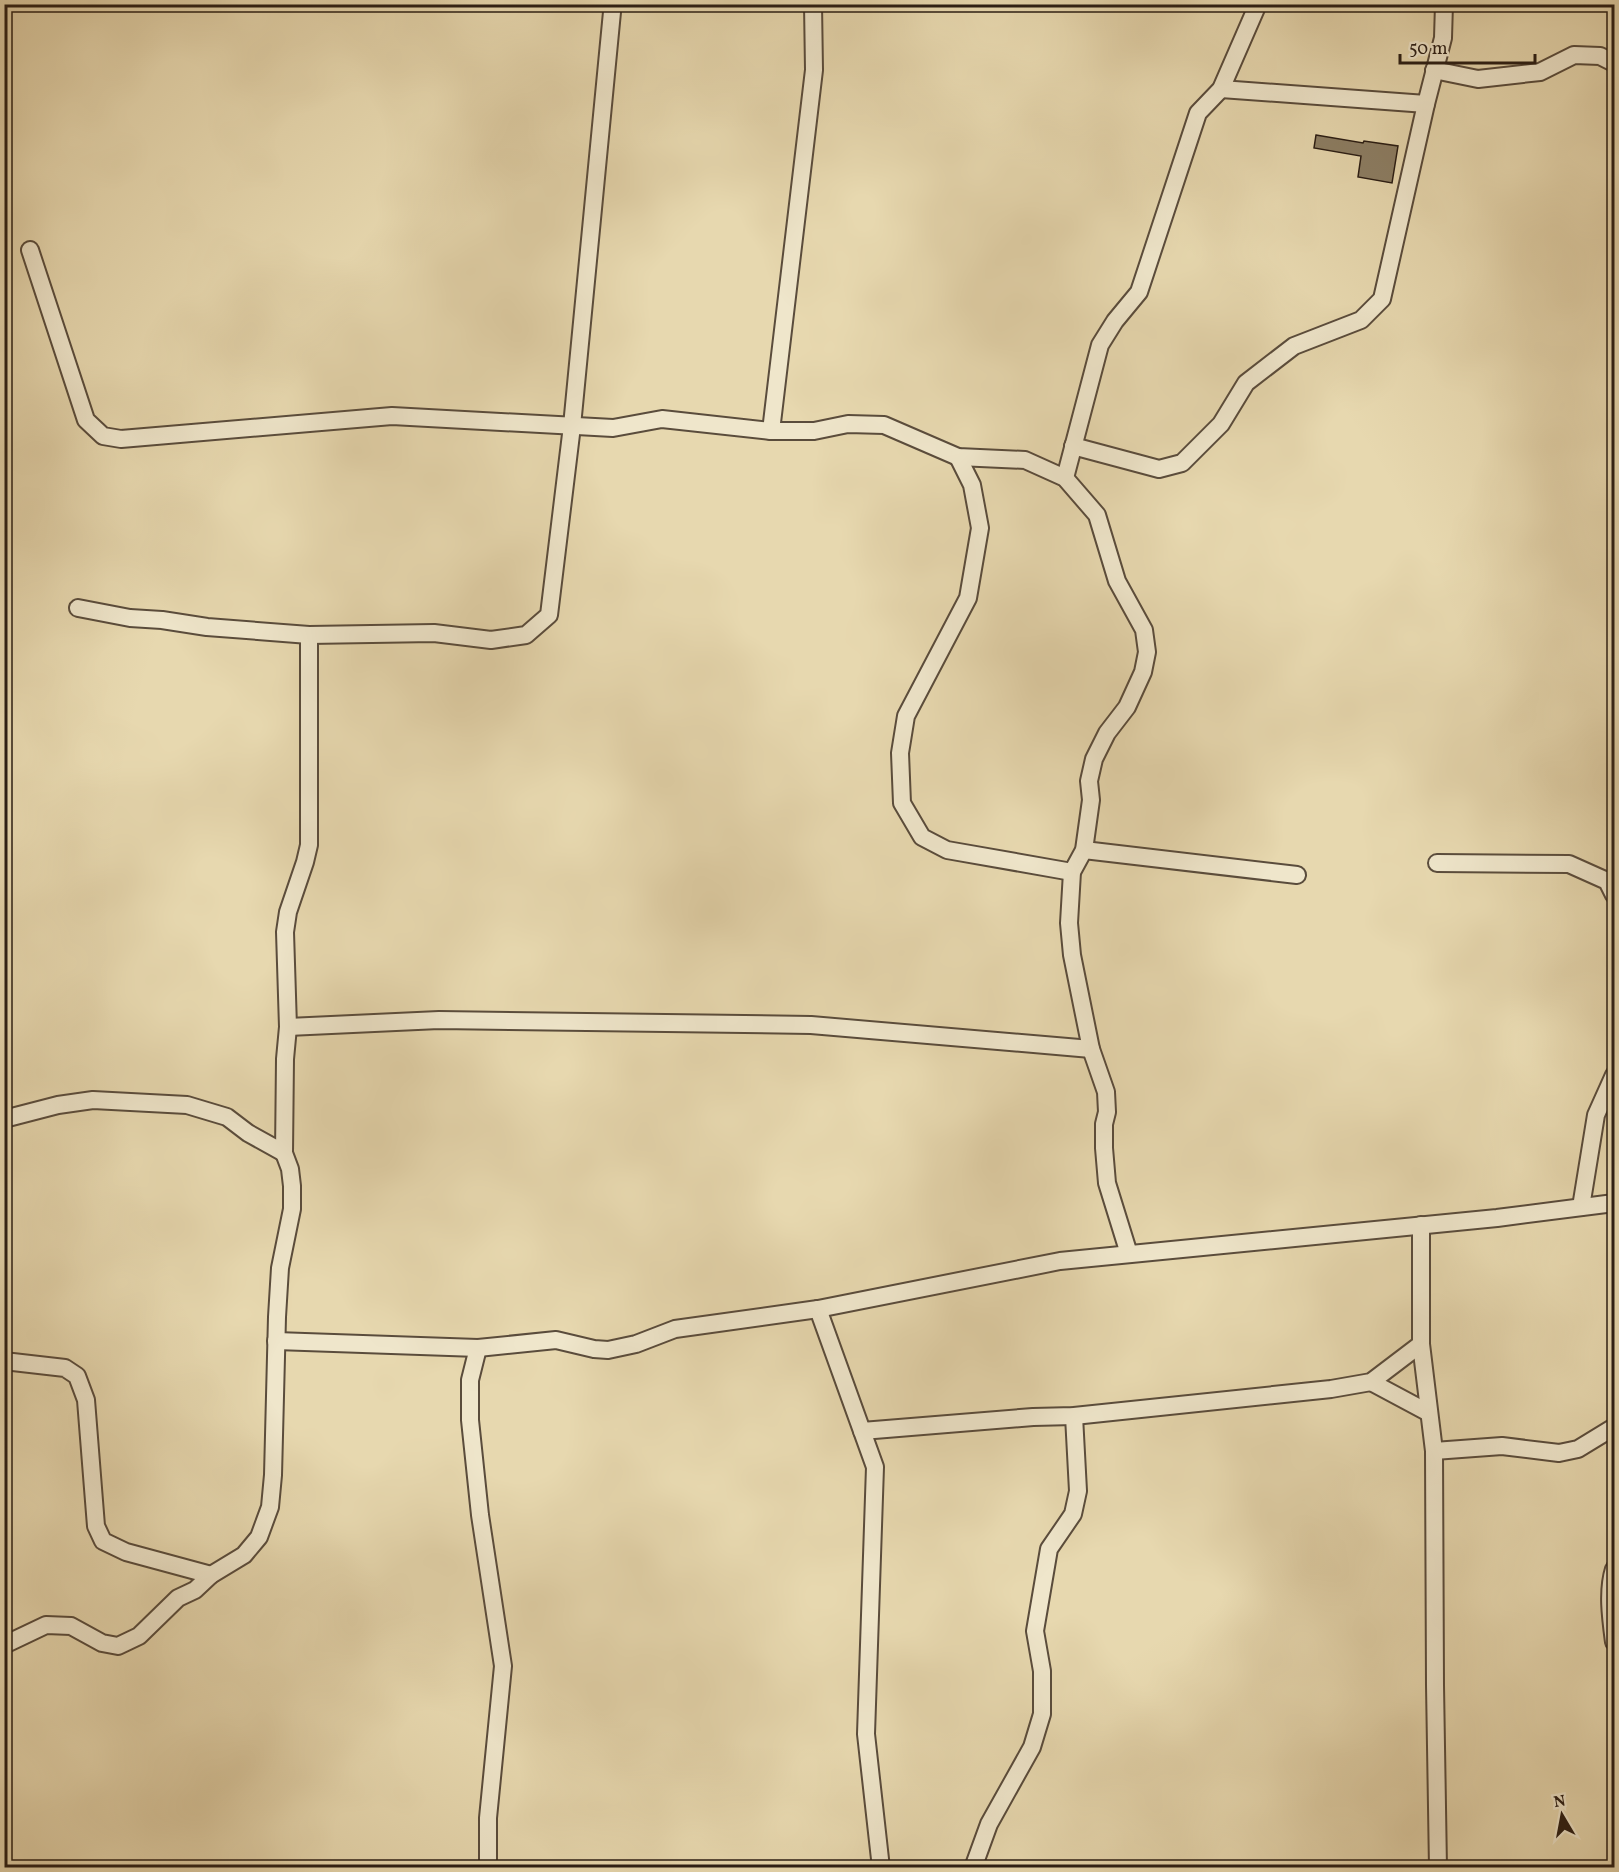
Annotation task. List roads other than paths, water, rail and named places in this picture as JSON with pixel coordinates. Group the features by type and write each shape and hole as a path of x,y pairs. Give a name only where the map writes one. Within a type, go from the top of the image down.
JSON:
{"street":[{"path":"78,608 130,618 207,627 309,635 434,633 491,640 526,635 549,615 572,426 612,12 610,4"},
{"path":"771,431 814,70 813,4"},
{"path":"1065,478 1100,345 1115,321 1139,292 1198,113 1221,88 1258,4"},
{"path":"1073,446 1159,469 1182,463 1221,424 1246,383 1294,346 1361,320 1382,299 1443,39 1444,4"},
{"path":"1434,70 1478,79 1540,72 1574,55 1600,56 1614,63"},
{"path":"1221,88 1426,104"},
{"path":"30,250 86,420 103,436 121,439 392,416 613,428 662,419 771,431 814,431 848,424 884,425 958,458 1026,460 1065,478 1097,515 1117,581 1144,630 1147,652 1143,672 1126,707 1107,733 1094,759 1089,781 1091,800 1084,850 1072,872 1069,923 1072,955 1091,1049 1106,1092 1104,1148 1107,1183 1129,1254"},
{"path":"958,458 972,486 980,528 968,598 906,716 900,753 902,803 922,837 947,850 1072,872"},
{"path":"4,1645 45,1625 70,1626 102,1643 118,1646 139,1636 178,1598 195,1590 211,1575 244,1555 259,1537 270,1507 275,1446 276,1341 280,1268 292,1209 290,1168 284,1153 285,1059 288,1027 285,932 288,912 309,845 309,635"},
{"path":"1084,850 1297,875"},
{"path":"1437,863 1569,864 1607,881 1614,895"},
{"path":"288,1027 439,1020 811,1025 1091,1049"},
{"path":"1581,1207 1596,1115 1614,1076"},
{"path":"4,1119 57,1105 93,1100 187,1105 227,1118 284,1153"},
{"path":"276,1341 478,1348 556,1340 608,1350 636,1344 675,1329 818,1309 1060,1261 1614,1203"},
{"path":"1421,1225 1421,1344 1434,1451 1438,1868"},
{"path":"818,1309 875,1467 866,1734 881,1868"},
{"path":"862,1431 1033,1417 1074,1416 1331,1389 1371,1382 1421,1344"},
{"path":"478,1348 470,1380 470,1420 480,1515 504,1666 488,1818 488,1868"},
{"path":"4,1361 65,1368 77,1376 86,1400 96,1526 103,1541 126,1552 211,1575"},
{"path":"1371,1382 1429,1413"},
{"path":"973,1868 989,1824 1032,1747 1042,1714 1042,1671 1035,1631 1049,1549 1073,1514 1078,1491 1074,1416"},
{"path":"1434,1451 1502,1446 1559,1453 1578,1449 1614,1427"},
{"path":"1614,1569 1610,1616 1614,1642"}]}
